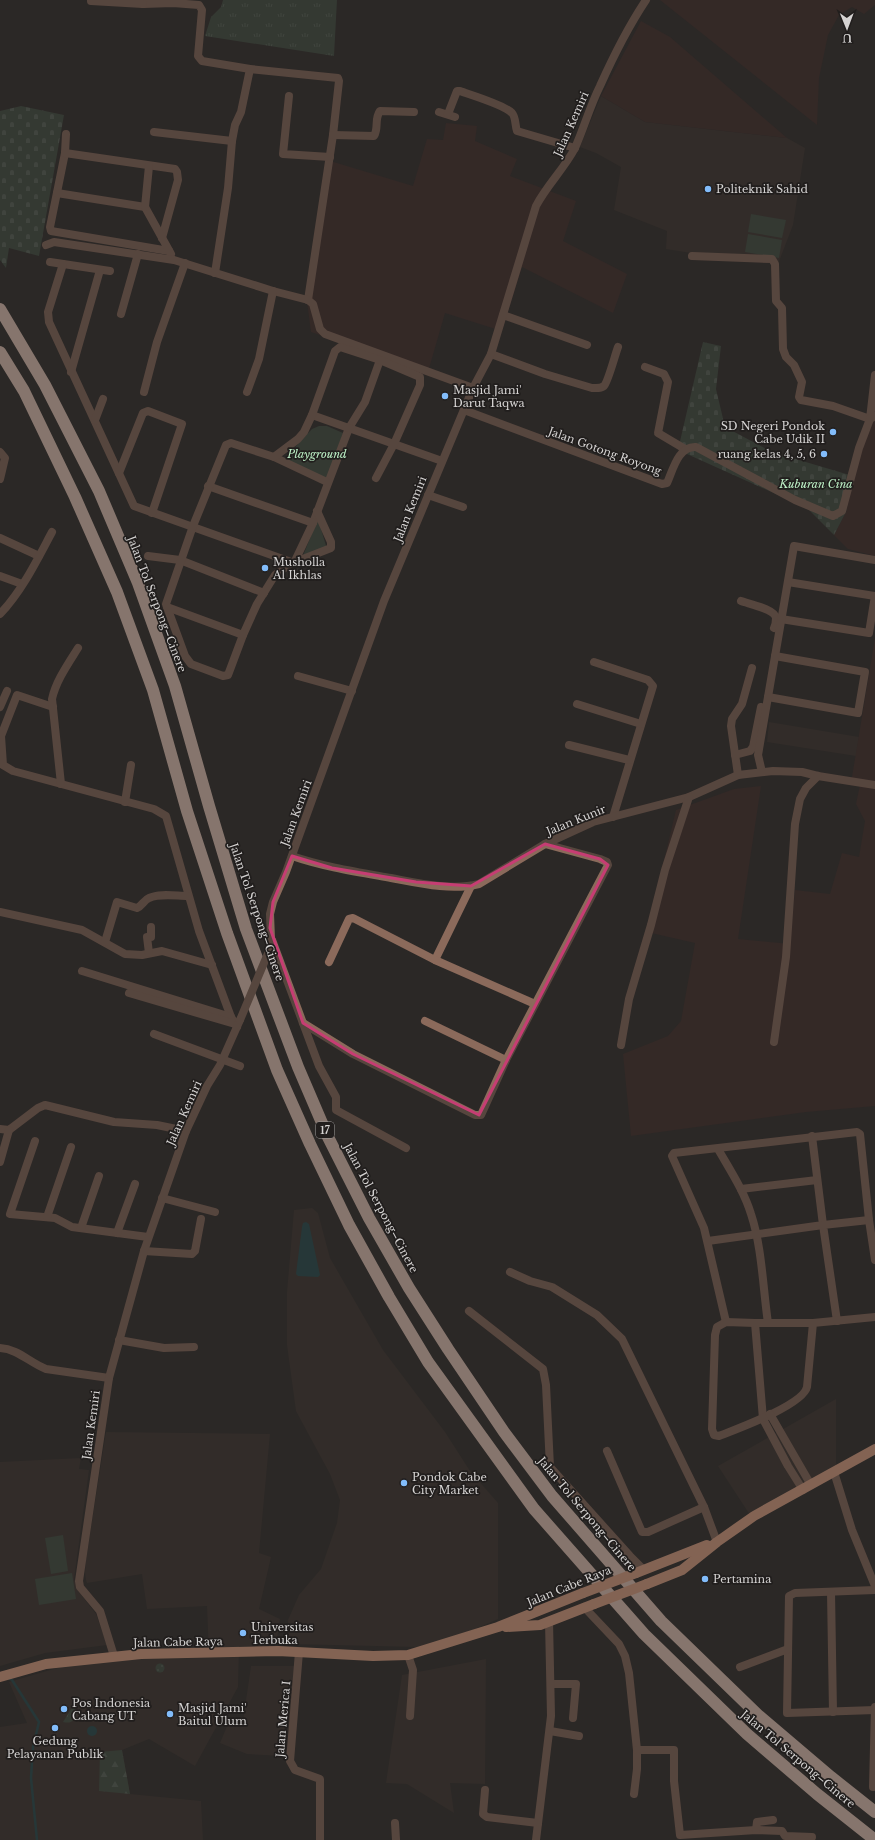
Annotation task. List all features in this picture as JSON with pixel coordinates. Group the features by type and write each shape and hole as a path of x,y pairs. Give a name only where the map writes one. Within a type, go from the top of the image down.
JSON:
{"highway":[{"name":"Jalan Tol Serpong–Cinere","path":"0,309 45,385 99,491 132,569 175,686 246,929 298,1067 332,1144 369,1218 405,1281 448,1349 504,1432 552,1496 660,1621 758,1715 830,1777 875,1812"},
{"name":"Jalan Tol Serpong–Cinere","path":"0,352 24,391 75,497 117,592 153,690 187,811 227,933 277,1070 310,1144 343,1211 389,1297 428,1362 534,1508 644,1634 747,1734 817,1794 875,1840"}],"main road":[{"name":"Jalan Cabe Raya","path":"498,1628 540,1625 682,1570 717,1542 754,1516 875,1449"},
{"name":"Jalan Cabe Raya","path":"0,1677 46,1664 114,1656 181,1653 300,1652 373,1656 408,1655 498,1628 583,1593 717,1542"}],"street":[{"name":"Jalan Kemiri","path":"114,1656 100,1611 80,1587 79,1581 108,1378 148,1237 186,1131 207,1086 222,1059 236,1022 268,951 271,939 270,922 272,908 384,601 473,388 491,354 536,206 546,188 566,164 575,148 600,86 634,19 646,0"},
{"path":"91,1 200,5 202,10 198,56 200,60 250,69 338,78 339,81 333,135 308,300"},
{"path":"214,273 228,188 232,140 241,112 250,69"},
{"path":"440,112 451,116 455,94 460,91 484,99 510,111 514,115 517,131 575,148"},
{"path":"289,96 283,154 330,157"},
{"path":"333,135 374,136 376,131 376,117 380,111 414,112"},
{"path":"154,132 232,140"},
{"path":"66,134 65,153 50,227 51,232 169,251"},
{"path":"65,153 175,169 178,176 168,222 162,238"},
{"path":"149,166 145,207 174,260"},
{"path":"57,193 145,207"},
{"path":"46,245 54,242 174,260 273,291 308,300 313,304 320,329 325,334 473,388"},
{"path":"121,314 138,254"},
{"path":"692,256 772,259 774,264 776,301 782,308 784,353 794,365 802,382 799,399 833,406 872,418"},
{"path":"50,262 110,272"},
{"path":"144,392 157,342 185,263"},
{"path":"63,264 48,312 49,322 134,506 294,563"},
{"path":"71,372 100,270"},
{"path":"247,392 259,358 273,291"},
{"path":"503,315 587,345"},
{"path":"274,457 298,439 304,432 312,415 337,348 342,347 380,360 420,377 420,385 394,444 376,478"},
{"path":"491,354 545,374 592,388 599,388 607,381 618,347"},
{"path":"294,563 313,523 327,482 349,428 365,402 380,360"},
{"path":"645,367 664,374 668,382 658,433 685,449 690,446 696,447 795,500 833,516 842,512 859,448 872,418 875,375"},
{"path":"95,420 103,399"},
{"name":"Jalan Gotong Royong","path":"464,410 662,484 667,483 680,455 685,449"},
{"path":"119,473 143,413 148,412 182,424 152,513"},
{"path":"312,415 442,460"},
{"path":"317,511 331,542 331,548 294,563 276,575 264,593 242,635 228,675 223,676 190,664 185,656 166,604 180,560 208,486 226,444 231,443 274,457 327,482"},
{"path":"0,452 5,458 0,479"},
{"path":"208,486 313,523"},
{"path":"428,494 463,507"},
{"path":"0,614 9,604 22,584 52,532"},
{"path":"0,538 39,556"},
{"path":"762,772 758,755 794,546 875,560"},
{"path":"148,556 180,560 264,593"},
{"path":"0,577 22,584"},
{"path":"781,619 869,633 875,596 788,582"},
{"path":"735,755 750,751 753,746 763,698 776,618 767,610 742,601"},
{"path":"168,607 242,635"},
{"path":"61,784 53,707 54,691 78,648"},
{"path":"768,697 858,713 865,672 775,656"},
{"path":"594,662 648,680 652,683 652,692 629,760 613,817"},
{"path":"738,776 731,726 732,719 742,704 752,668"},
{"path":"298,676 352,691"},
{"path":"0,707 7,691"},
{"path":"53,707 17,695 0,736 3,765 6,768 154,809 166,816 199,931 236,1022"},
{"path":"577,704 641,724"},
{"path":"570,745 629,760"},
{"path":"125,802 131,765"},
{"name":"Jalan Kunir","path":"292,856 332,868 416,882 471,886 479,884 545,844 593,822 689,797 738,776 762,772 802,772 875,785"},
{"path":"774,1042 786,957 795,824 800,799 806,788 818,776"},
{"path":"621,1045 633,985 651,925 665,870 689,797"},
{"path":"303,1023 354,1054 475,1115 482,1113 506,1060 608,865 607,862 600,859 545,844"},
{"path":"435,960 471,886"},
{"path":"105,942 117,902 137,908 141,906 146,899 153,896 188,896"},
{"path":"0,912 76,928 105,942 125,954 142,955 162,951 212,965"},
{"path":"329,962 351,918 435,960 535,1004"},
{"path":"149,953 147,937 151,937 151,927"},
{"path":"271,939 319,1066 336,1097 336,1110 406,1148"},
{"path":"82,971 236,1022"},
{"path":"129,992 236,1022"},
{"path":"425,1021 506,1060"},
{"path":"154,1034 240,1066"},
{"path":"0,1162 4,1129 45,1105 114,1122 157,1125 186,1131"},
{"path":"726,1322 708,1241 698,1214 672,1156 674,1153 718,1149 812,1136 856,1132 860,1134 869,1220 875,1260"},
{"path":"812,1136 822,1225 838,1321"},
{"path":"35,1141 10,1214 55,1218 72,1227 148,1237"},
{"path":"47,1217 71,1147"},
{"path":"718,1149 741,1189 751,1214 756,1234 768,1323"},
{"path":"81,1228 99,1176"},
{"path":"741,1189 817,1180"},
{"path":"117,1233 135,1184"},
{"path":"162,1198 215,1212"},
{"path":"144,1251 192,1254 195,1251 201,1219"},
{"path":"708,1241 869,1220"},
{"path":"510,1272 530,1281 552,1287 597,1315 622,1339 704,1507 717,1542"},
{"path":"469,1311 543,1369 546,1385 550,1467 630,1556 640,1571"},
{"path":"813,1323 806,1391 802,1396 767,1417 719,1436 714,1435 712,1429 715,1335 717,1327 726,1322 755,1324 813,1323 875,1317"},
{"path":"755,1324 767,1417 788,1466 807,1487"},
{"path":"119,1340 164,1348 194,1347"},
{"path":"0,1348 14,1351 46,1369 108,1378"},
{"path":"607,1451 642,1532 648,1532 704,1507"},
{"path":"834,1472 852,1530 875,1586"},
{"path":"873,1787 875,1709 787,1713 789,1596 795,1593 875,1590"},
{"path":"831,1592 833,1712"},
{"path":"589,1605 619,1644 625,1656 629,1673 637,1750 637,1769 634,1794"},
{"path":"536,1840 550,1731 551,1684 549,1621"},
{"path":"740,1667 788,1649"},
{"name":"Jalan Merica I","path":"300,1652 290,1761 295,1770 320,1780 320,1840"},
{"path":"408,1655 413,1670 410,1716"},
{"path":"551,1684 576,1684 573,1718"},
{"path":"550,1731 579,1736"},
{"path":"637,1750 674,1750 674,1781 681,1837 756,1830 782,1831 785,1836 812,1837"},
{"path":"485,1790 482,1809 483,1814 487,1817 538,1824"},
{"path":"756,1830 757,1822 773,1820"},
{"path":"395,1823 396,1840"}],"highlighted area":[{"path":"545,844 600,859 608,865 479,1115 353,1054 303,1023 270,928 273,902 292,856 332,868 416,882 471,886"}],"shaded area":[{"path":"660,0 875,0 875,5 864,14 852,7 839,15 828,35 819,78 817,125"},
{"path":"641,21 670,37 787,138 645,122 601,96"},
{"name":"Politeknik Sahid","path":"601,96 645,122 787,138 805,148 793,225 778,264 716,257 666,249 667,231 614,210 621,167 596,153 580,147"},
{"path":"446,123 477,126 475,141 517,159 510,176 576,201 563,241 627,274 613,313 522,267 502,331 445,313 428,372 311,332 306,294 327,160 413,186 427,139 443,140"},
{"path":"873,420 875,420 875,556 848,549 834,535 846,512 859,450"},
{"path":"875,638 875,1106 806,1112 631,1136 623,1054 668,1036 681,1021 695,943 647,932 676,810 734,789 761,786 738,939 790,944 795,890 830,894 842,853 859,857 865,821 856,804 860,785 851,783"},
{"path":"769,722 859,737 856,756 767,742"},
{"name":"Pondok Cabe City Market","path":"312,1208 318,1213 330,1258 383,1350 445,1432 470,1471 498,1503 498,1619 473,1630 418,1647 289,1644 288,1620 299,1595 321,1569 337,1523 340,1500 330,1474 296,1411 287,1345 287,1292 294,1210"},
{"path":"836,1399 836,1467 750,1515 718,1466"},
{"name":"Universitas Terbuka","path":"106,1432 270,1434 259,1553 271,1557 259,1609 280,1619 276,1646 239,1646 238,1687 195,1766 149,1739 122,1750 130,1794 201,1801 203,1840 0,1840 0,1727 27,1723 9,1682 64,1666 150,1658 209,1655 207,1606 147,1609 142,1574 87,1583 85,1573 86,1560"},
{"path":"81,1458 79,1469 89,1470 74,1579 79,1592 96,1614 107,1645 45,1653 0,1666 0,1462"},
{"path":"486,1659 485,1784 450,1783 454,1813 407,1784 386,1783 402,1675"},
{"path":"251,1666 298,1666 284,1756 247,1754 220,1743 228,1724 243,1721"}],"green space":[{"path":"223,0 337,0 334,56 205,36 211,17 221,7"},
{"path":"21,106 64,115 39,256 9,248 6,268 0,260 0,111"},
{"path":"751,214 786,220 782,238 748,232"},
{"path":"748,234 782,240 779,258 745,252"},
{"name":"Kuburan Cina","path":"703,342 721,346 716,389 725,427 772,452 853,476 846,512 834,535 807,508 678,450"},
{"name":"Playground","path":"319,426 327,426 343,433 327,479 284,459 312,429"},
{"path":"318,519 327,549 302,558"},
{"path":"63,1535 68,1571 51,1574 45,1538"},
{"path":"72,1573 76,1599 39,1605 35,1579"},
{"path":"160,1663 165,1668 160,1673 155,1668"},
{"path":"73,1706 77,1714 72,1721 66,1723 63,1722"},
{"path":"122,1750 130,1794 99,1791 100,1752"}],"water":[{"path":"306,1222 309,1224 320,1275 318,1277 298,1276 296,1274 302,1227 303,1223"},
{"path":"92,1726 97,1731 92,1736 87,1731"}],"waterway":[{"path":"8,1678 12,1680 39,1722 33,1747 31,1778 37,1840"}],"place":[{"name":"Politeknik Sahid","path":"708,189"},
{"name":"Masjid Jami' Darut Taqwa","path":"445,396"},
{"name":"SD Negeri Pondok Cabe Udik II","path":"833,432"},
{"name":"ruang kelas 4, 5, 6","path":"824,454"},
{"name":"Musholla Al Ikhlas","path":"265,568"},
{"name":"Pondok Cabe City Market","path":"404,1483"},
{"name":"Pertamina","path":"705,1579"},
{"name":"Universitas Terbuka","path":"243,1633"},
{"name":"Pos Indonesia Cabang UT","path":"64,1709"},
{"name":"Masjid Jami' Baitul Ulum","path":"170,1714"},
{"name":"Gedung Pelayanan Publik","path":"55,1728"}]}
